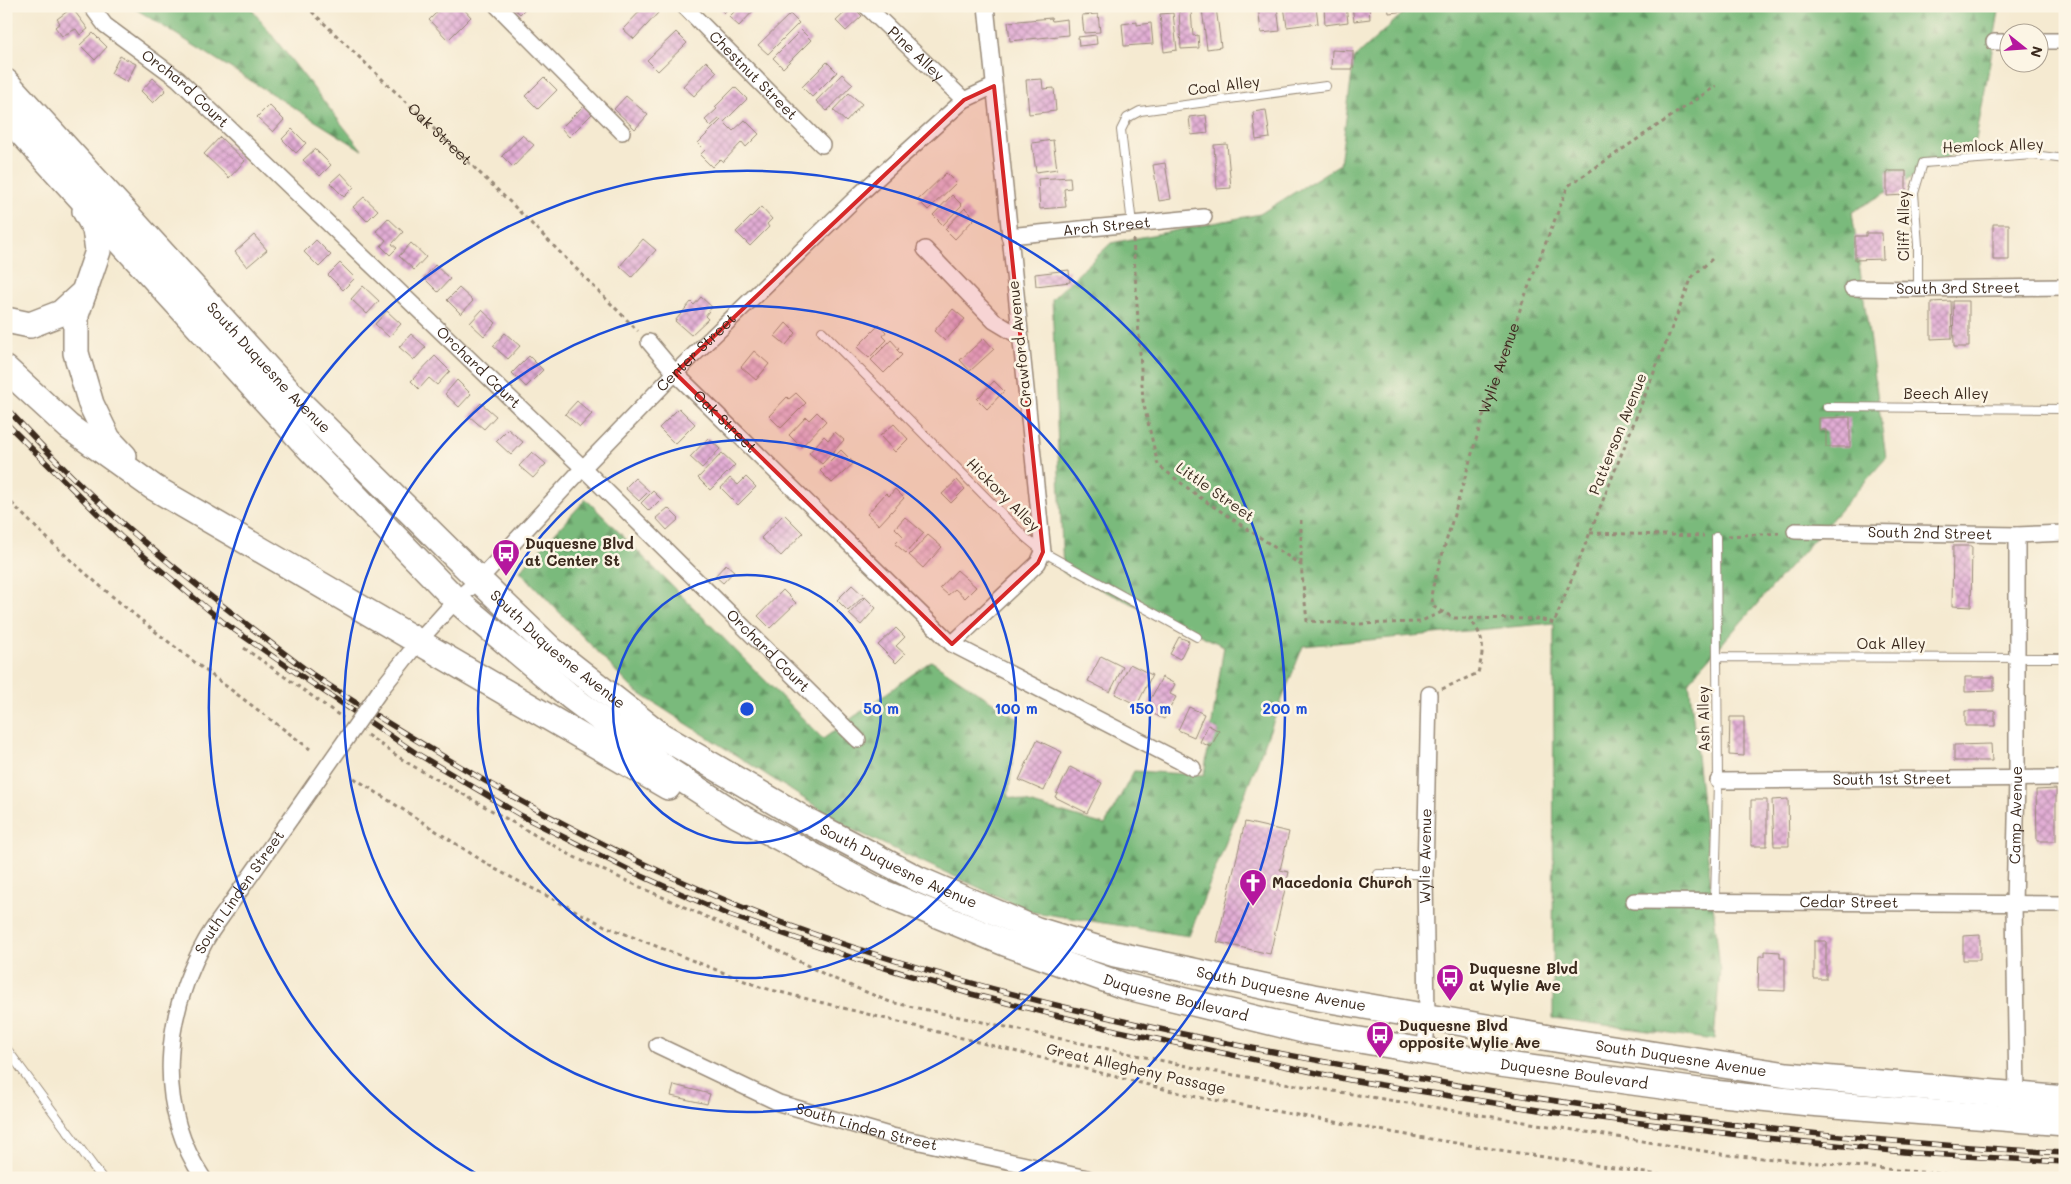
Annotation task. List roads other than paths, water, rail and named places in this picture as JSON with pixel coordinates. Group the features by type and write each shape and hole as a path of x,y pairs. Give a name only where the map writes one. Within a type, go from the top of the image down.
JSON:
{"main road":[{"name":"South Duquesne Avenue","path":"6,82 290,393 552,650 662,736 804,820 918,879 1037,930 1115,954 1314,997 1427,1018 1787,1075 2065,1099"},
{"name":"South Duquesne Avenue","path":"6,116 307,446 456,600 571,697 671,772 737,815 877,890 1005,943"},
{"path":"74,191 95,229 98,251 76,315 76,353 91,404 108,438 153,487"},
{"path":"6,320 30,325 60,312 84,292"},
{"path":"6,369 69,427 153,487 720,818 877,890"},
{"name":"Duquesne Boulevard","path":"1005,943 1124,986 1187,1003 1307,1031 1425,1052 1604,1080 1713,1093 2065,1123"}],"street":[{"name":"Orchard Court","path":"91,6 105,25 178,79 583,468 858,740"},
{"path":"497,6 622,132"},
{"name":"Chestnut Street","path":"684,6 822,144"},
{"name":"Pine Alley","path":"866,6 964,100"},
{"name":"Crawford Avenue","path":"989,7 994,86 1043,552"},
{"path":"2048,42 2065,41"},
{"name":"Center Street","path":"419,641 456,600 479,580 675,373 861,193 964,100 994,86"},
{"name":"Arch Street","path":"1009,236 1204,217"},
{"path":"925,249 994,321 1019,336"},
{"name":"South 3rd Street","path":"1852,288 2065,287"},
{"name":"Oak Street","path":"649,342 675,373 952,644 1193,768"},
{"name":"South 2nd Street","path":"1795,532 2017,535 2065,533"},
{"name":"Camp Avenue","path":"2017,535 2017,779 2014,904 2017,1096"},
{"path":"952,644 1038,563 1043,552"},
{"name":"South Linden Street","path":"203,1178 177,1124 169,1081 171,1036 186,982 206,939 379,692 419,641"},
{"name":"Wylie Avenue","path":"1425,1052 1427,1018 1425,874 1429,694"},
{"name":"South 1st Street","path":"1718,781 2065,778"},
{"name":"Cedar Street","path":"1634,901 2065,904"},
{"name":"South Linden Street","path":"657,1045 780,1103 892,1136 1087,1178"}],"lane":[{"name":"Coal Alley","path":"1132,224 1121,130 1127,118 1140,111 1326,86"},
{"name":"Hemlock Alley","path":"1923,163 2032,156 2065,159"},
{"name":"Cliff Alley","path":"1918,289 1918,245 1914,193 1923,163"},
{"name":"Hickory Alley","path":"822,330 1026,538 1043,552 1198,637"},
{"name":"Beech Alley","path":"1827,407 2065,409"},
{"name":"Ash Alley","path":"1715,901 1718,781 1716,537"},
{"name":"Oak Alley","path":"1717,657 2065,658"},
{"path":"1378,874 1425,874"},
{"path":"6,1048 102,1178"}],"railway":[{"path":"6,408 75,479 145,543 280,650 333,688 463,768 556,820 667,875 780,922 854,948 1006,992 1160,1029 1315,1060 1560,1102 1728,1124 1896,1141 2065,1153"},
{"path":"6,423 120,536 223,622 307,680 416,753 522,816 635,873 729,915 856,959 971,994 1119,1031 1350,1080 1551,1112 1756,1137 1914,1153 2065,1162"}],"place":[{"name":"Duquesne Blvd at Center St","path":"506,577"},
{"name":"Macedonia Church","path":"1253,907"},
{"name":"Duquesne Blvd at Wylie Ave","path":"1450,1002"},
{"name":"Duquesne Blvd opposite Wylie Ave","path":"1380,1059"}]}
